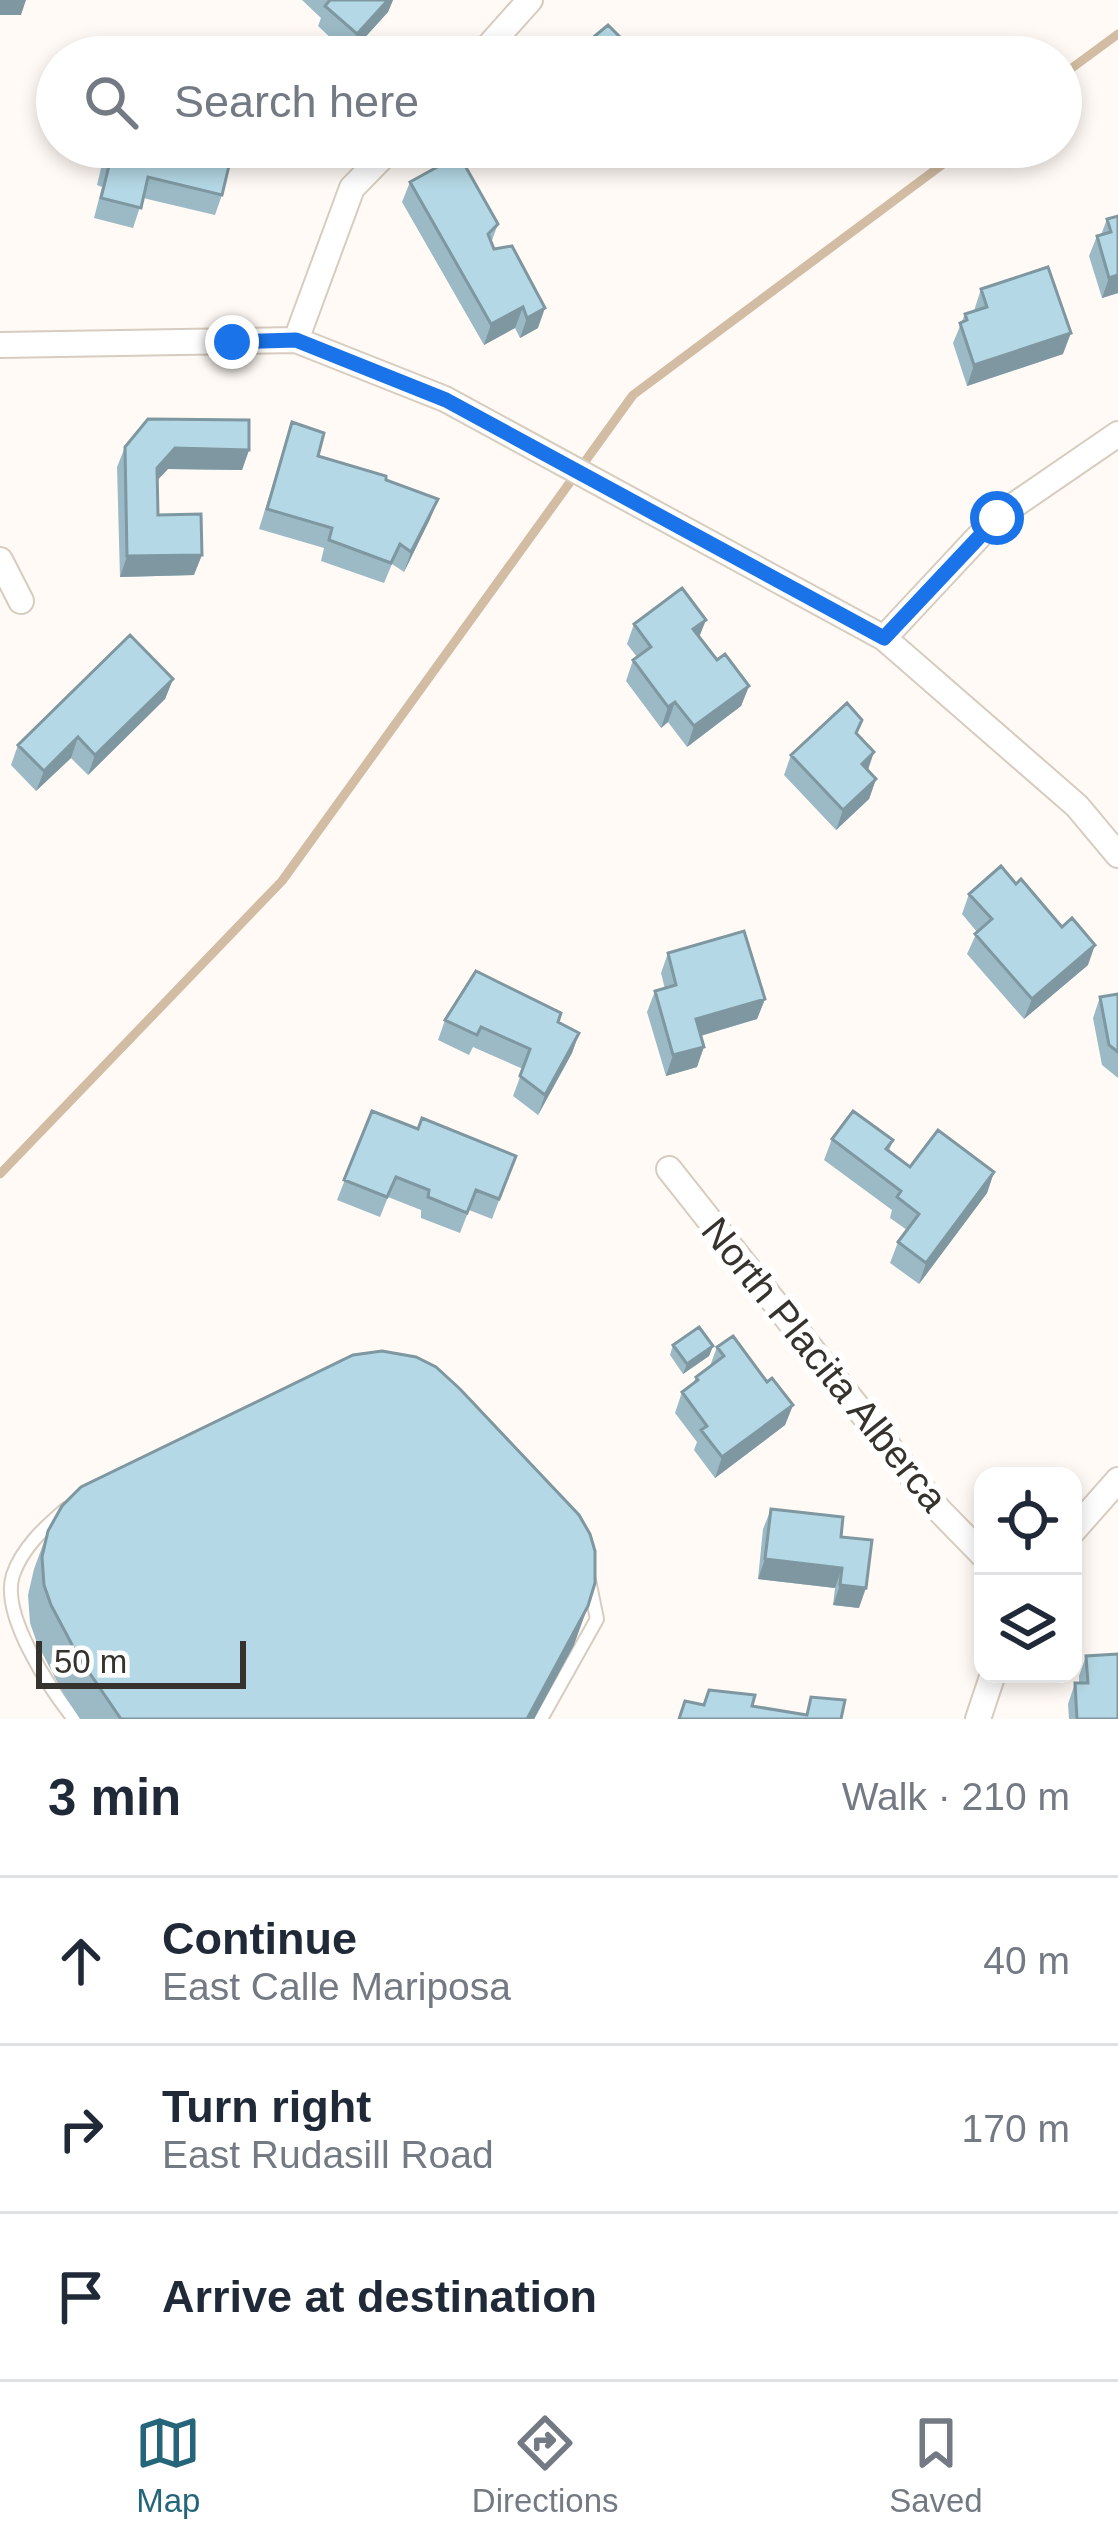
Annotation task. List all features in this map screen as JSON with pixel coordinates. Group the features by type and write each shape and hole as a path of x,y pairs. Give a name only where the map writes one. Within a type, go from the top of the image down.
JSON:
{"street":[{"path":"498,36 530,0"},
{"path":"296,340 352,188 372,168"},
{"path":"0,345 296,340 446,400 884,638 1077,806 1118,855"},
{"path":"884,638 997,518 1118,434"},
{"path":"0,560 21,602"},
{"name":"North Placita Alberca","path":"669,1169 938,1509 974,1547"},
{"path":"1082,1522 1118,1480"},
{"path":"978,1719 990,1683"}],"lane":[{"path":"74,1719 49,1687 14,1614 11,1578 32,1541 64,1510 85,1500"},
{"path":"541,1719 597,1618 584,1555"}],"building":[{"path":"330,0 388,0 357,34 325,6"},
{"path":"608,25 619,36 595,36"},
{"path":"108,168 228,168 222,195 148,177 141,208 101,198"},
{"path":"435,168 466,168 498,224 488,234 494,249 512,246 545,308 527,318 523,307 491,324 410,182"},
{"path":"1118,216 1118,275 1109,278 1097,236 1111,232 1107,219"},
{"path":"1048,267 1071,333 974,365 960,323 967,320 965,314 987,307 981,289"},
{"path":"148,419 249,420 249,450 175,448 157,468 158,515 201,514 202,555 127,556 125,447"},
{"path":"292,422 324,433 318,456 386,476 386,480 438,499 411,552 400,544 391,563 329,540 332,528 267,509"},
{"path":"682,588 706,620 693,629 717,660 725,654 749,686 694,726 675,702 668,707 633,660 651,647 634,624"},
{"path":"130,635 173,679 95,755 78,737 44,771 18,745"},
{"path":"847,703 862,720 856,733 874,752 862,764 876,779 843,810 791,755"},
{"path":"1001,866 1016,884 1021,879 1062,927 1072,918 1095,945 1032,999 975,934 992,919 969,894"},
{"path":"744,931 765,999 696,1019 704,1047 673,1055 655,991 676,985 668,953"},
{"path":"476,971 561,1013 558,1022 579,1033 545,1095 520,1076 530,1049 481,1027 477,1035 445,1020"},
{"path":"1118,994 1118,1052 1109,1045 1100,997"},
{"path":"372,1111 418,1129 422,1118 516,1156 499,1199 476,1190 467,1213 396,1177 387,1197 344,1180"},
{"path":"853,1111 893,1140 886,1149 910,1167 938,1130 994,1172 926,1263 898,1242 919,1214 897,1197 901,1191 832,1139"},
{"path":"699,1327 713,1346 687,1364 673,1345"},
{"path":"733,1336 767,1382 772,1378 793,1405 722,1457 701,1430 707,1426 682,1392 724,1356 717,1347"},
{"path":"382,1351 416,1357 436,1367 579,1515 590,1534 595,1583 588,1606 527,1719 121,1719 78,1656 44,1585 42,1557 48,1531 62,1506 81,1487 353,1355"},
{"path":"771,1509 843,1517 841,1537 872,1540 866,1588 840,1585 842,1568 765,1559"},
{"path":"1118,1654 1118,1719 1077,1719 1075,1683 1088,1683 1086,1656"},
{"path":"709,1690 755,1695 752,1706 807,1715 811,1697 845,1700 841,1719 679,1719 685,1701 704,1705"}],"waterway":[{"path":"1082,61 1118,34"},
{"path":"0,1174 282,881 633,395 938,168"}],"route":[{"path":"232,342 296,340 446,400 884,638 997,518"}]}
